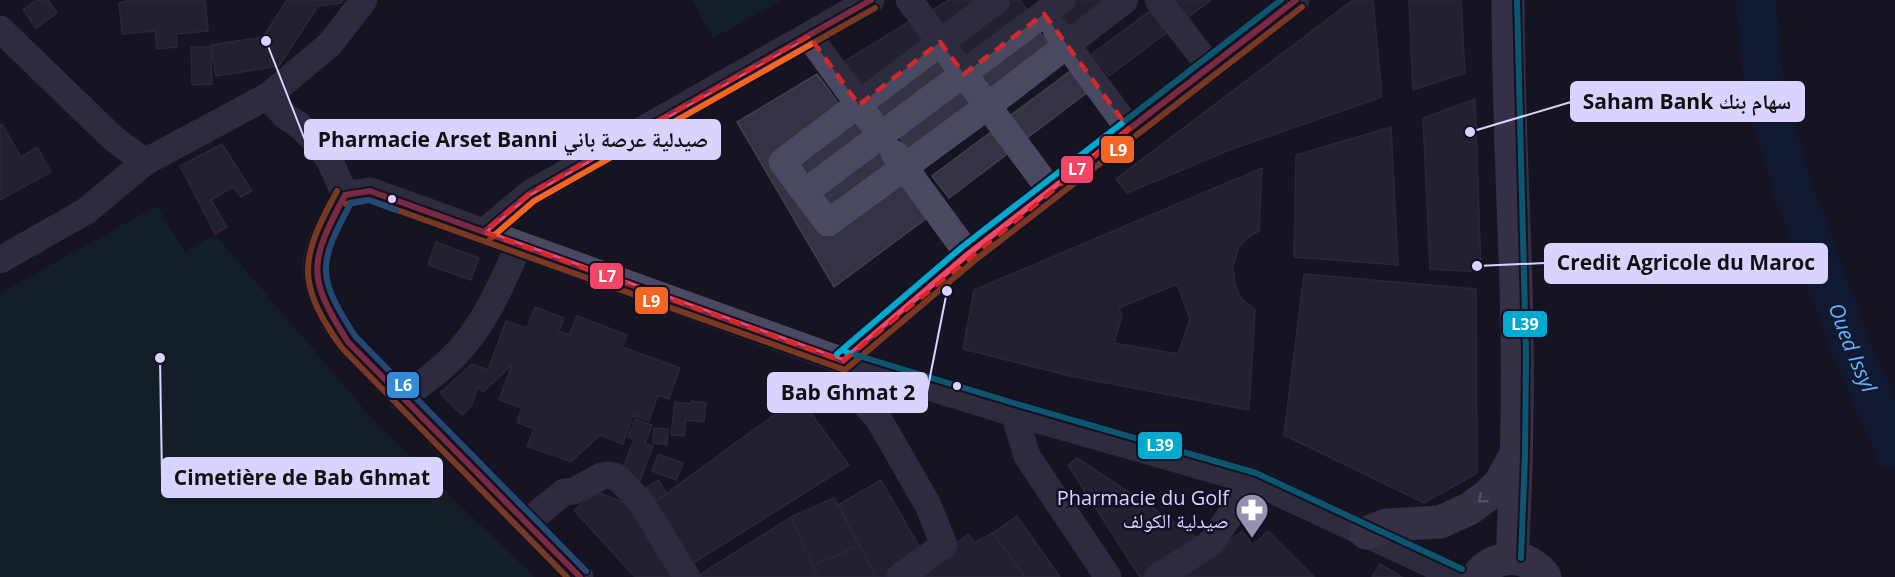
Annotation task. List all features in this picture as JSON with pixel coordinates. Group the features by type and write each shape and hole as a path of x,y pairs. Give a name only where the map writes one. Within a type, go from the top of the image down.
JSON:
{"main road":[{"path":"1508,0 1508,72 1516,288 1516,452 1512,558"},
{"path":"1366,533 1387,525 1440,522 1469,509 1500,483 1516,452"},
{"path":"1477,577 1493,562 1512,558 1533,564 1545,577"}],"street":[{"path":"0,260 86,211 145,162 276,105 330,44 364,0"},
{"path":"484,232 530,194 871,0"},
{"path":"909,0 1050,190"},
{"path":"997,0 782,162 828,223 988,106 1125,0"},
{"path":"1158,0 1210,67"},
{"path":"843,361 968,254 1210,67 1289,2"},
{"path":"805,192 964,74 1047,5 1067,45 1129,129"},
{"path":"0,29 113,138 145,162"},
{"path":"809,36 968,254"},
{"path":"276,105 286,134 306,151 330,161 345,195"},
{"path":"345,195 370,191 843,361 1014,413 1253,481 1458,577"},
{"path":"345,195 323,234 316,257 316,282 327,311 348,342 580,577"},
{"path":"402,398 454,357 468,340 501,286 519,245"},
{"path":"843,361 854,392 878,418 928,505 944,545 900,577"},
{"path":"1014,413 1027,456 1108,577"},
{"path":"526,522 564,492 574,491 602,476 617,477 640,501 687,577"},
{"path":"1158,577 1211,543 1253,481"}],"highlighted area":[{"path":"1044,14 1129,129 843,361 484,232 529,194 809,36 859,105 940,42 964,74"}],"green space":[{"path":"692,0 783,0 713,38"},
{"path":"157,206 185,252 215,234 376,423 534,577 0,577 0,293"}],"building":[{"path":"36,0 48,0 57,13 36,28 23,10"},
{"path":"130,0 205,0 208,31 176,34 177,47 157,49 155,31 122,34 119,3"},
{"path":"287,0 343,0 341,3 318,6 279,66 216,76 211,45 263,37"},
{"path":"949,0 991,0 947,33 931,11"},
{"path":"1014,0 1020,0 1034,19 971,66 955,44"},
{"path":"1076,0 1122,0 1075,35 1058,13"},
{"path":"1171,0 1211,0 1186,19"},
{"path":"1353,0 1373,0 1382,97 1227,151 1127,193 1116,179"},
{"path":"1409,0 1461,0 1465,73 1413,90"},
{"path":"1155,7 1171,29 1109,76 1092,54"},
{"path":"910,21 929,47 867,94 845,61"},
{"path":"1037,29 1054,51 991,98 975,76"},
{"path":"191,47 211,47 212,84 192,85"},
{"path":"936,56 952,78 890,125 873,103"},
{"path":"1073,69 1089,91 1027,138 1010,116"},
{"path":"817,74 844,111 778,163 828,232 898,181 928,217 834,287 737,122"},
{"path":"960,88 977,110 914,157 898,135"},
{"path":"1475,99 1481,272 1430,269 1423,118"},
{"path":"852,118 869,140 806,186 790,164"},
{"path":"2,124 21,157 37,147 51,172 0,200 0,125"},
{"path":"1391,127 1398,265 1294,257 1296,155"},
{"path":"995,129 1011,151 949,198 932,176"},
{"path":"222,144 252,191 241,197 233,187 211,200 227,227 215,234 180,166"},
{"path":"878,148 894,170 832,217 815,195"},
{"path":"1262,168 1259,231 1247,238 1238,249 1233,267 1235,285 1241,298 1255,310 1249,410 1070,376 963,349 974,290","holes":["1177,284 1190,319 1178,354 1114,343 1122,316 1119,308"]},
{"path":"436,242 479,258 471,280 428,265"},
{"path":"1304,274 1476,289 1477,473 1424,503 1284,435"},
{"path":"535,307 564,318 559,331 569,335 577,316 627,335 622,347 680,368 669,399 658,395 649,421 633,415 623,444 600,435 571,462 527,446 534,429 517,422 522,408 499,400 512,365 483,392 478,387 471,406 462,415 440,393 472,364 488,370 506,321 527,328"},
{"path":"799,397 849,465 687,567 649,506"},
{"path":"691,401 706,403 704,422 686,420 684,436 671,435 675,402 690,404"},
{"path":"635,419 652,425 645,443 653,446 639,483 620,476 634,439 628,437"},
{"path":"654,428 668,429 667,445 653,443"},
{"path":"658,454 683,463 676,480 652,471"},
{"path":"1077,458 1201,540 1150,577 1140,577 1068,465"},
{"path":"659,480 667,495 651,504 643,489"},
{"path":"881,480 923,553 887,577 876,577 838,505"},
{"path":"597,492 634,506 674,577 635,577 574,510"},
{"path":"834,498 860,545 813,566 791,517"},
{"path":"1017,516 1060,577 1025,577 993,533"},
{"path":"791,517 818,577 696,577"},
{"path":"1242,531 1253,545 1268,531 1314,577 1183,577"},
{"path":"993,533 1025,577 913,577 968,534 975,542"},
{"path":"860,545 876,577 818,577 813,566"},
{"path":"1380,564 1402,577 1372,577"}],"waterway":[{"name":"Oued Issyl","path":"1756,0 1764,91 1793,189 1849,343 1895,450"}],"transit line":[{"name":"L7","path":"484,232 529,194 871,0"},
{"name":"L39","path":"837,354 962,247 1281,0"},
{"name":"L7","path":"345,195 370,191 843,361 968,254 1296,0"},
{"name":"L39","path":"1517,0 1526,354 1521,558"},
{"name":"L9","path":"346,204 369,200 845,370 974,261 1302,7"},
{"name":"L9","path":"490,239 534,201 875,8"},
{"name":"L9","path":"337,191 316,235 310,253 308,270 310,287 316,305 327,325 342,348 567,577"},
{"name":"L7","path":"345,195 324,237 317,269 319,284 334,320 348,342 580,577"},
{"name":"L6","path":"396,210 369,200 351,203 327,257 328,284 334,299 355,336 586,571"},
{"name":"L39","path":"846,352 1256,473 1462,569"}],"place":[{"name":"Pharmacie Arset Banni صيدلية عرصة باني","path":"266,41"},
{"name":"Saham Bank سهام بنك","path":"1470,132"},
{"name":"Credit Agricole du Maroc","path":"1477,266"},
{"name":"Bab Ghmat 2","path":"947,291"},
{"name":"Cimetière de Bab Ghmat","path":"160,358"},
{"name":"Pharmacie du Golf صيدلية الكولف","path":"1252,539"}]}
